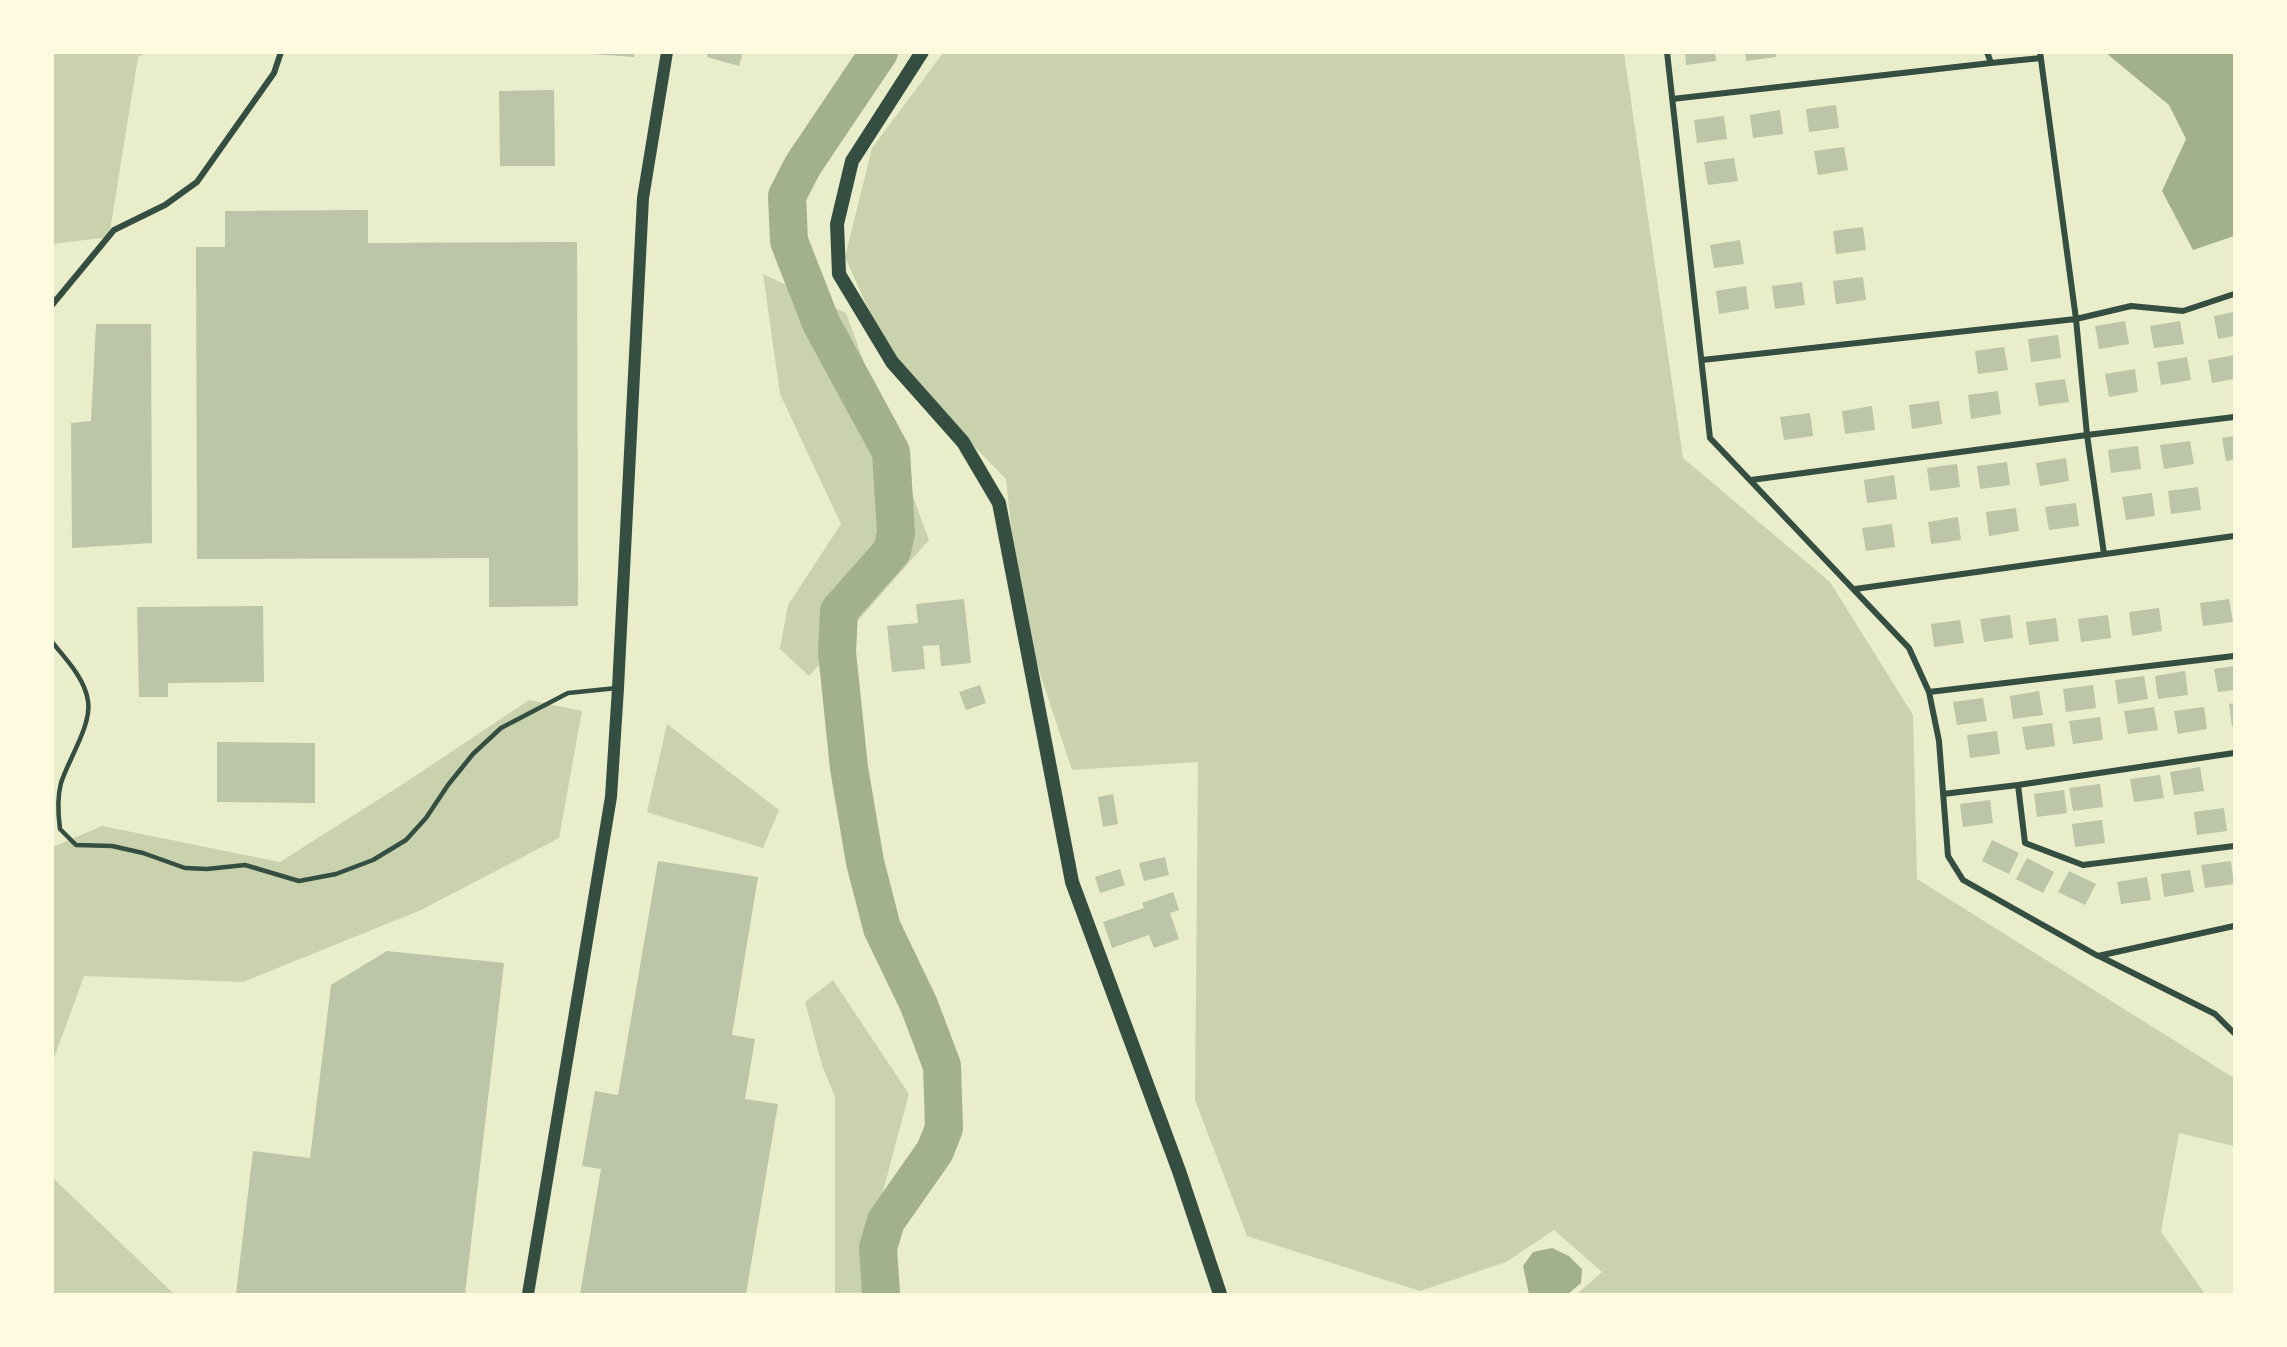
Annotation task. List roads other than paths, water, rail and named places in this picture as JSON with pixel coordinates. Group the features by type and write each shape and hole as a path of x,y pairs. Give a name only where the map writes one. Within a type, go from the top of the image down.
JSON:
{"main road":[{"path":"528,1294 611,797 643,198 667,52"},
{"path":"922,52 852,161 837,224 839,274 892,362 963,442 999,503 1072,882 1179,1172 1220,1294"}],"street":[{"path":"52,304 114,230 165,205 198,182 274,73 281,52"},
{"path":"1667,52 1710,438 1909,648 1929,692 1939,741 1948,856 1963,880 2098,956 2215,1014 2235,1033"},
{"path":"1987,52 1991,63"},
{"path":"1672,99 1991,63 2040,55 2076,320 2087,435 2104,555"},
{"path":"1702,360 2076,320 2131,306 2183,310 2235,294"},
{"path":"1751,480 2235,417"},
{"path":"1855,589 2235,536"},
{"path":"1929,692 2235,656"},
{"path":"1943,794 2235,753"},
{"path":"2018,785 2025,843 2083,865 2235,846"},
{"path":"2098,956 2235,926"}],"lane":[{"path":"52,642 82,684 88,702 87,719 61,785 58,808 60,829 76,845 112,846 143,853 185,868 207,869 245,865 299,881 336,874 373,860 406,840 426,818 472,754 501,728 568,693 618,688"}],"waterway":[{"path":"879,52 803,165 787,196 789,241 821,323 891,452 896,533 892,551 839,611 837,652 849,768 865,862 882,928 919,1005 942,1066 944,1128 935,1151 886,1221 878,1248 881,1294"}]}
